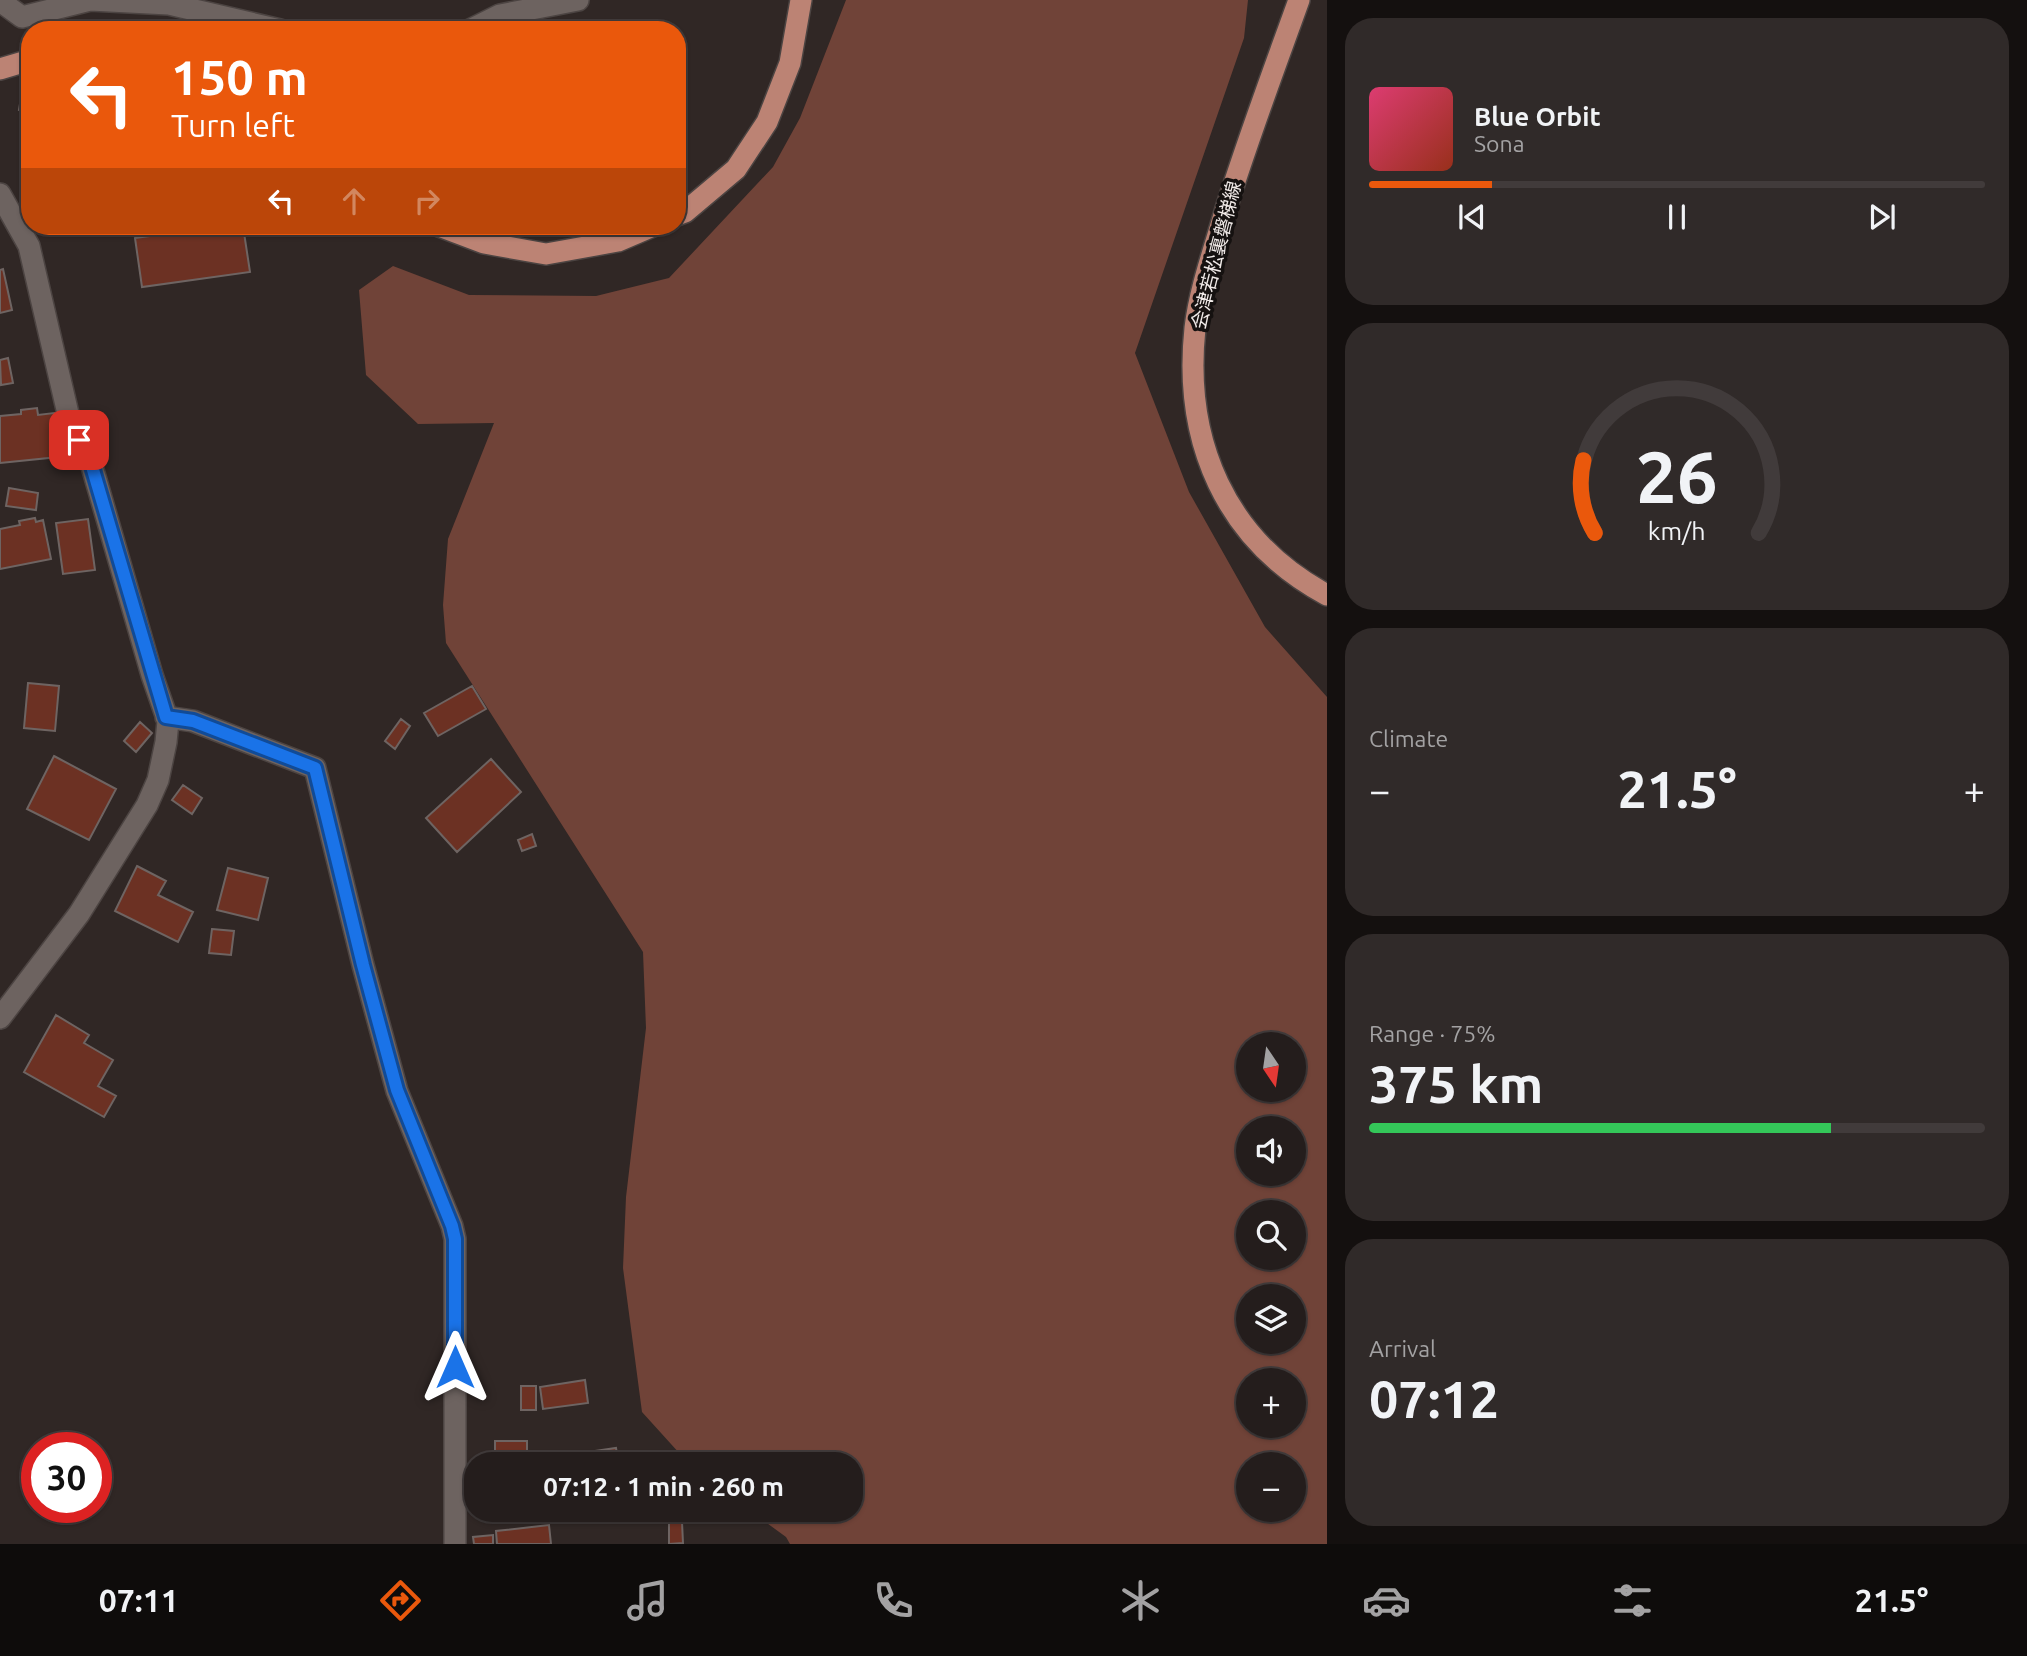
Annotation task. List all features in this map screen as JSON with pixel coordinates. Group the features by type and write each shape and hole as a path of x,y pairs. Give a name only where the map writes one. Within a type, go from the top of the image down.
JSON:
{"main road":[{"path":"686,211 736,169 767,122 790,63 801,0"},
{"name":"会津若松裏磐梯線","path":"1299,0 1237,171 1211,257 1195,327 1193,401 1209,463 1240,521 1259,544 1287,569 1327,595"},
{"path":"0,69 21,63"},
{"path":"463,235 484,243 546,254 618,242 633,235"}],"street":[{"path":"0,1 22,17 90,0 169,4 242,21"},
{"path":"488,21 500,15 578,0"},
{"path":"0,194 21,232"},
{"path":"0,1018 79,914 147,805 158,780 166,742 166,717 91,463 69,418 29,246 23,235"},
{"path":"166,717 193,721 315,768 363,965 397,1090 455,1239 454,1544"}],"shaded area":[{"path":"846,0 1248,0 1244,38 1135,353 1189,492 1265,627 1327,697 1327,1544 790,1544 786,1537 765,1522 863,1522 863,1452 678,1452 642,1412 623,1268 626,1197 646,1028 643,952 446,643 443,605 448,539 494,423 418,424 366,375 359,290 393,266 469,295 596,296 669,278 773,167 800,118"}],"building":[{"path":"157,235 244,235 250,272 142,287 135,238"},
{"path":"3,269 12,310 0,313 0,270"},
{"path":"8,358 13,383 1,385 0,360"},
{"path":"37,408 38,415 54,413 58,457 0,463 0,416 21,414 21,410"},
{"path":"9,488 38,493 36,510 6,506"},
{"path":"35,518 36,522 43,520 51,559 0,569 0,529 20,525 19,521"},
{"path":"88,519 95,570 63,574 56,523"},
{"path":"28,683 59,686 55,731 24,728"},
{"path":"472,686 486,709 438,736 424,713"},
{"path":"401,719 410,726 395,749 385,741"},
{"path":"140,722 152,733 136,752 124,741"},
{"path":"54,756 116,789 89,840 27,809"},
{"path":"491,759 521,792 457,852 426,818"},
{"path":"183,785 202,798 192,814 172,800"},
{"path":"532,834 536,846 522,851 518,840"},
{"path":"137,866 166,881 158,895 193,912 178,942 115,911"},
{"path":"228,868 268,878 258,920 217,910"},
{"path":"212,929 234,931 231,955 209,953"},
{"path":"56,1015 89,1035 84,1043 113,1060 98,1086 116,1096 104,1117 24,1072"},
{"path":"585,1380 588,1403 543,1409 540,1387"},
{"path":"521,1386 536,1386 536,1410 521,1410"},
{"path":"495,1441 527,1441 527,1452 495,1452"},
{"path":"616,1448 617,1452 588,1452"},
{"path":"682,1522 683,1543 669,1544 669,1523"},
{"path":"549,1525 551,1544 497,1544 496,1531"},
{"path":"493,1535 493,1544 474,1544 473,1537"}],"route":[{"path":"79,440 91,463 166,717 193,721 315,768 363,965 397,1090 452,1226 455,1239 455,1367"}]}
